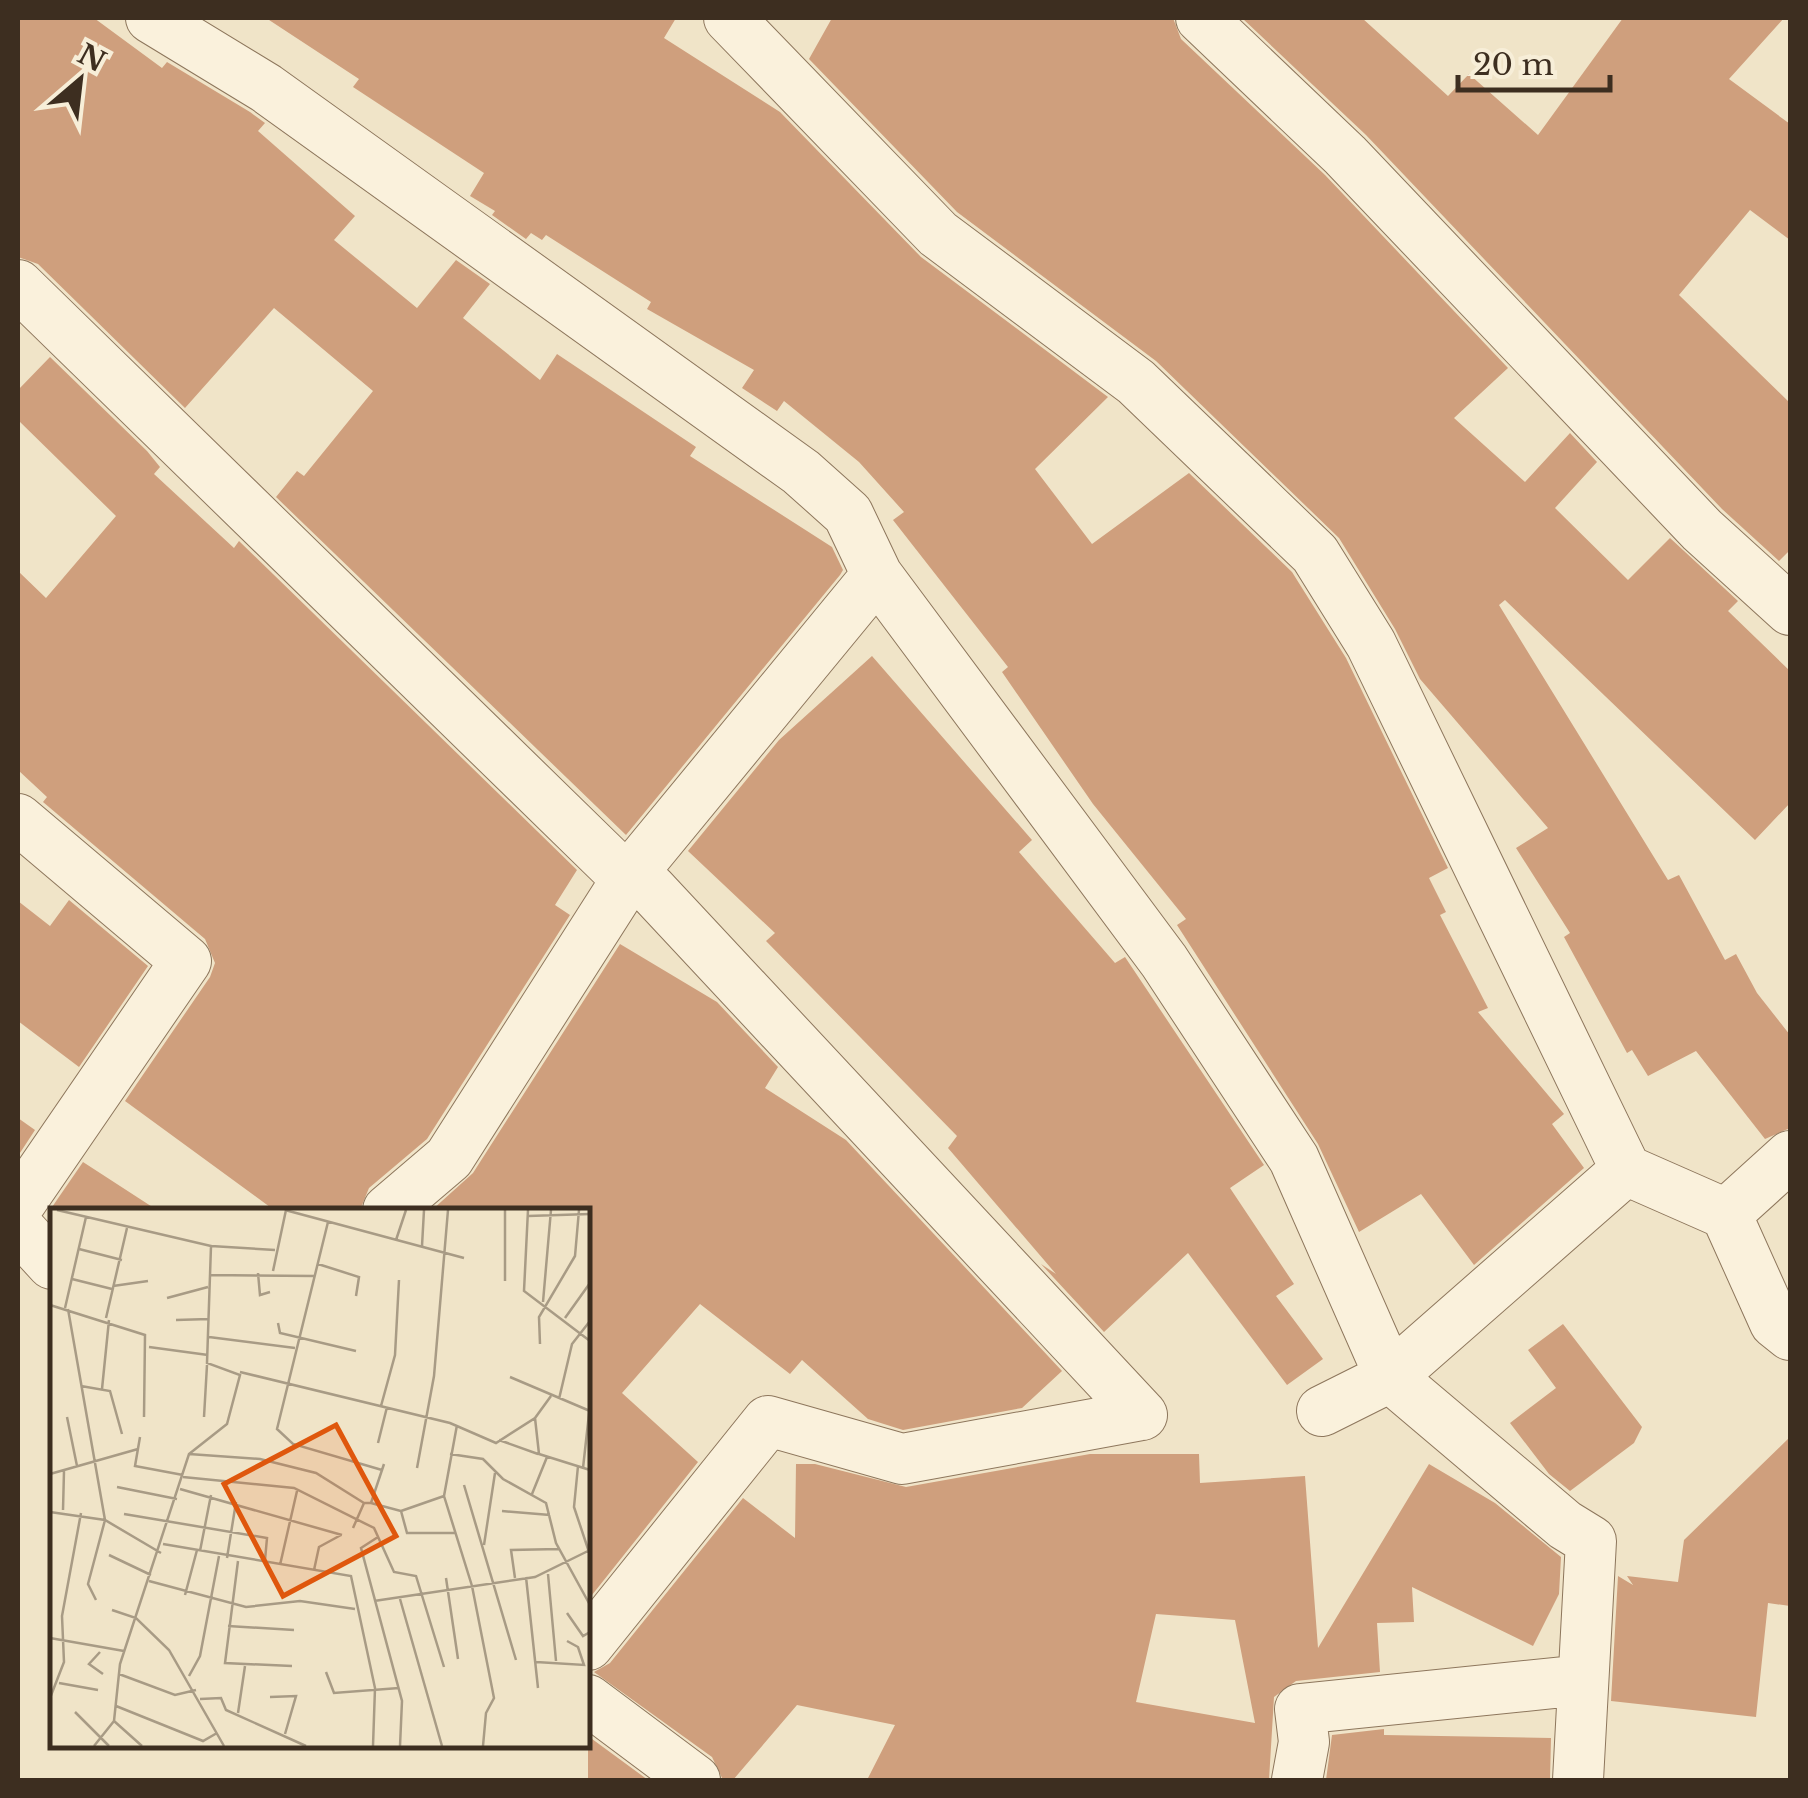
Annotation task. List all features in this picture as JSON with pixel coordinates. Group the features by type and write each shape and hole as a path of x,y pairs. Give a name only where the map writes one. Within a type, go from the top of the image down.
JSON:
{"street":[{"path":"151,18 266,88 801,472 848,514 877,575 1164,960 1294,1158 1390,1377 1565,1524 1592,1541 1578,1780"},
{"path":"728,18 938,234 1136,382 1316,554 1371,644 1626,1170 1726,1214 1775,1323 1790,1335"},
{"path":"1201,18 1344,155 1702,530 1790,610"},
{"path":"24,306 627,879 651,889 1142,1415 902,1459 768,1421 590,1643"},
{"path":"390,1208 449,1158 627,879 877,575"},
{"path":"18,819 186,960 18,1206"},
{"path":"1726,1214 1790,1156"},
{"path":"1322,1411 1390,1377 1626,1170"},
{"path":"18,1228 50,1262"},
{"path":"1297,1780 1304,1742 1300,1709 1583,1680"},
{"path":"590,1701 695,1780"}],"building":[{"path":"18,18 94,18 162,68 167,62 250,112 265,123 258,131 355,216 334,240 417,308 456,260 490,284 463,318 540,380 557,354 696,447 690,456 832,547 843,570 840,575 626,835 276,497 297,471 304,476 373,391 274,308 185,408 38,264 18,257"},
{"path":"266,18 676,18 664,38 780,112 921,257 1108,397 1035,469 1092,544 1189,473 1292,572 1346,658 1448,868 1429,878 1446,912 1440,915 1488,1008 1478,1012 1564,1114 1552,1124 1584,1168 1474,1265 1421,1194 1359,1232 1318,1144 1177,925 1186,919 1093,804 1002,672 1008,667 893,520 904,512 859,462 784,401 777,411 742,388 754,370 647,309 651,302 546,235 542,240 531,233 526,239 492,215 495,211 470,196 484,173 353,87 359,79"},
{"path":"832,18 1173,18 1181,39 1325,175 1508,368 1454,418 1525,482 1570,433 1597,462 1555,508 1628,580 1670,538 1738,601 1728,611 1790,671 1790,803 1755,840 1505,600 1499,605 1668,880 1679,875 1725,960 1736,954 1757,993 1790,1035 1790,1128 1765,1139 1696,1051 1648,1076 1632,1050 1627,1053 1564,937 1570,933 1516,848 1548,828 1420,679 1395,629 1339,538 1156,361 957,212 809,59"},
{"path":"1242,18 1362,18 1448,96 1469,74 1538,135 1623,18 1784,18 1729,79 1790,124 1790,240 1750,210 1679,295 1790,403 1790,550 1779,561 1722,509 1366,135"},
{"path":"50,357 147,451 160,467 154,474 234,548 239,541 577,870 555,905 570,915 427,1139 369,1188 361,1208 271,1208 125,1101 210,977 215,963 205,939 43,802 47,797 18,770 18,571 46,598 116,516 18,420 18,390"},
{"path":"872,656 1032,840 1019,852 1115,963 1125,957 1264,1165 1230,1188 1294,1284 1276,1296 1323,1359 1287,1385 1188,1253 1104,1332 1041,1264 1056,1274 948,1148 957,1136 766,941 775,933 688,851 779,740"},
{"path":"69,900 148,966 79,1067 18,1021 18,901 50,926"},
{"path":"620,944 717,1002 778,1067 765,1088 846,1140 1062,1371 1022,1408 903,1430 868,1419 802,1360 790,1374 700,1304 622,1393 698,1462 590,1597 590,1208 434,1208 473,1173"},
{"path":"18,1118 35,1130 18,1156"},
{"path":"83,1162 154,1208 51,1208"},
{"path":"1563,1324 1642,1427 1634,1443 1570,1491 1549,1474 1510,1423 1556,1388 1528,1350"},
{"path":"1790,1437 1790,1606 1768,1603 1756,1717 1611,1701 1618,1576 1633,1585 1627,1576 1678,1582 1684,1540"},
{"path":"1090,1454 1199,1454 1200,1483 1305,1476 1318,1648 1429,1464 1495,1503 1561,1557 1559,1594 1533,1646 1412,1587 1414,1622 1377,1623 1380,1672 1296,1681 1274,1697 1269,1780 867,1780 895,1725 797,1705 733,1780 723,1780 712,1757 594,1672 610,1663 743,1498 795,1538 796,1464 815,1464 906,1487","holes":["1156,1614 1235,1620 1255,1723 1136,1702"]},
{"path":"1384,1729 1384,1735 1551,1738 1550,1780 1326,1780 1332,1735"},
{"path":"590,1737 648,1780 588,1780"}]}
